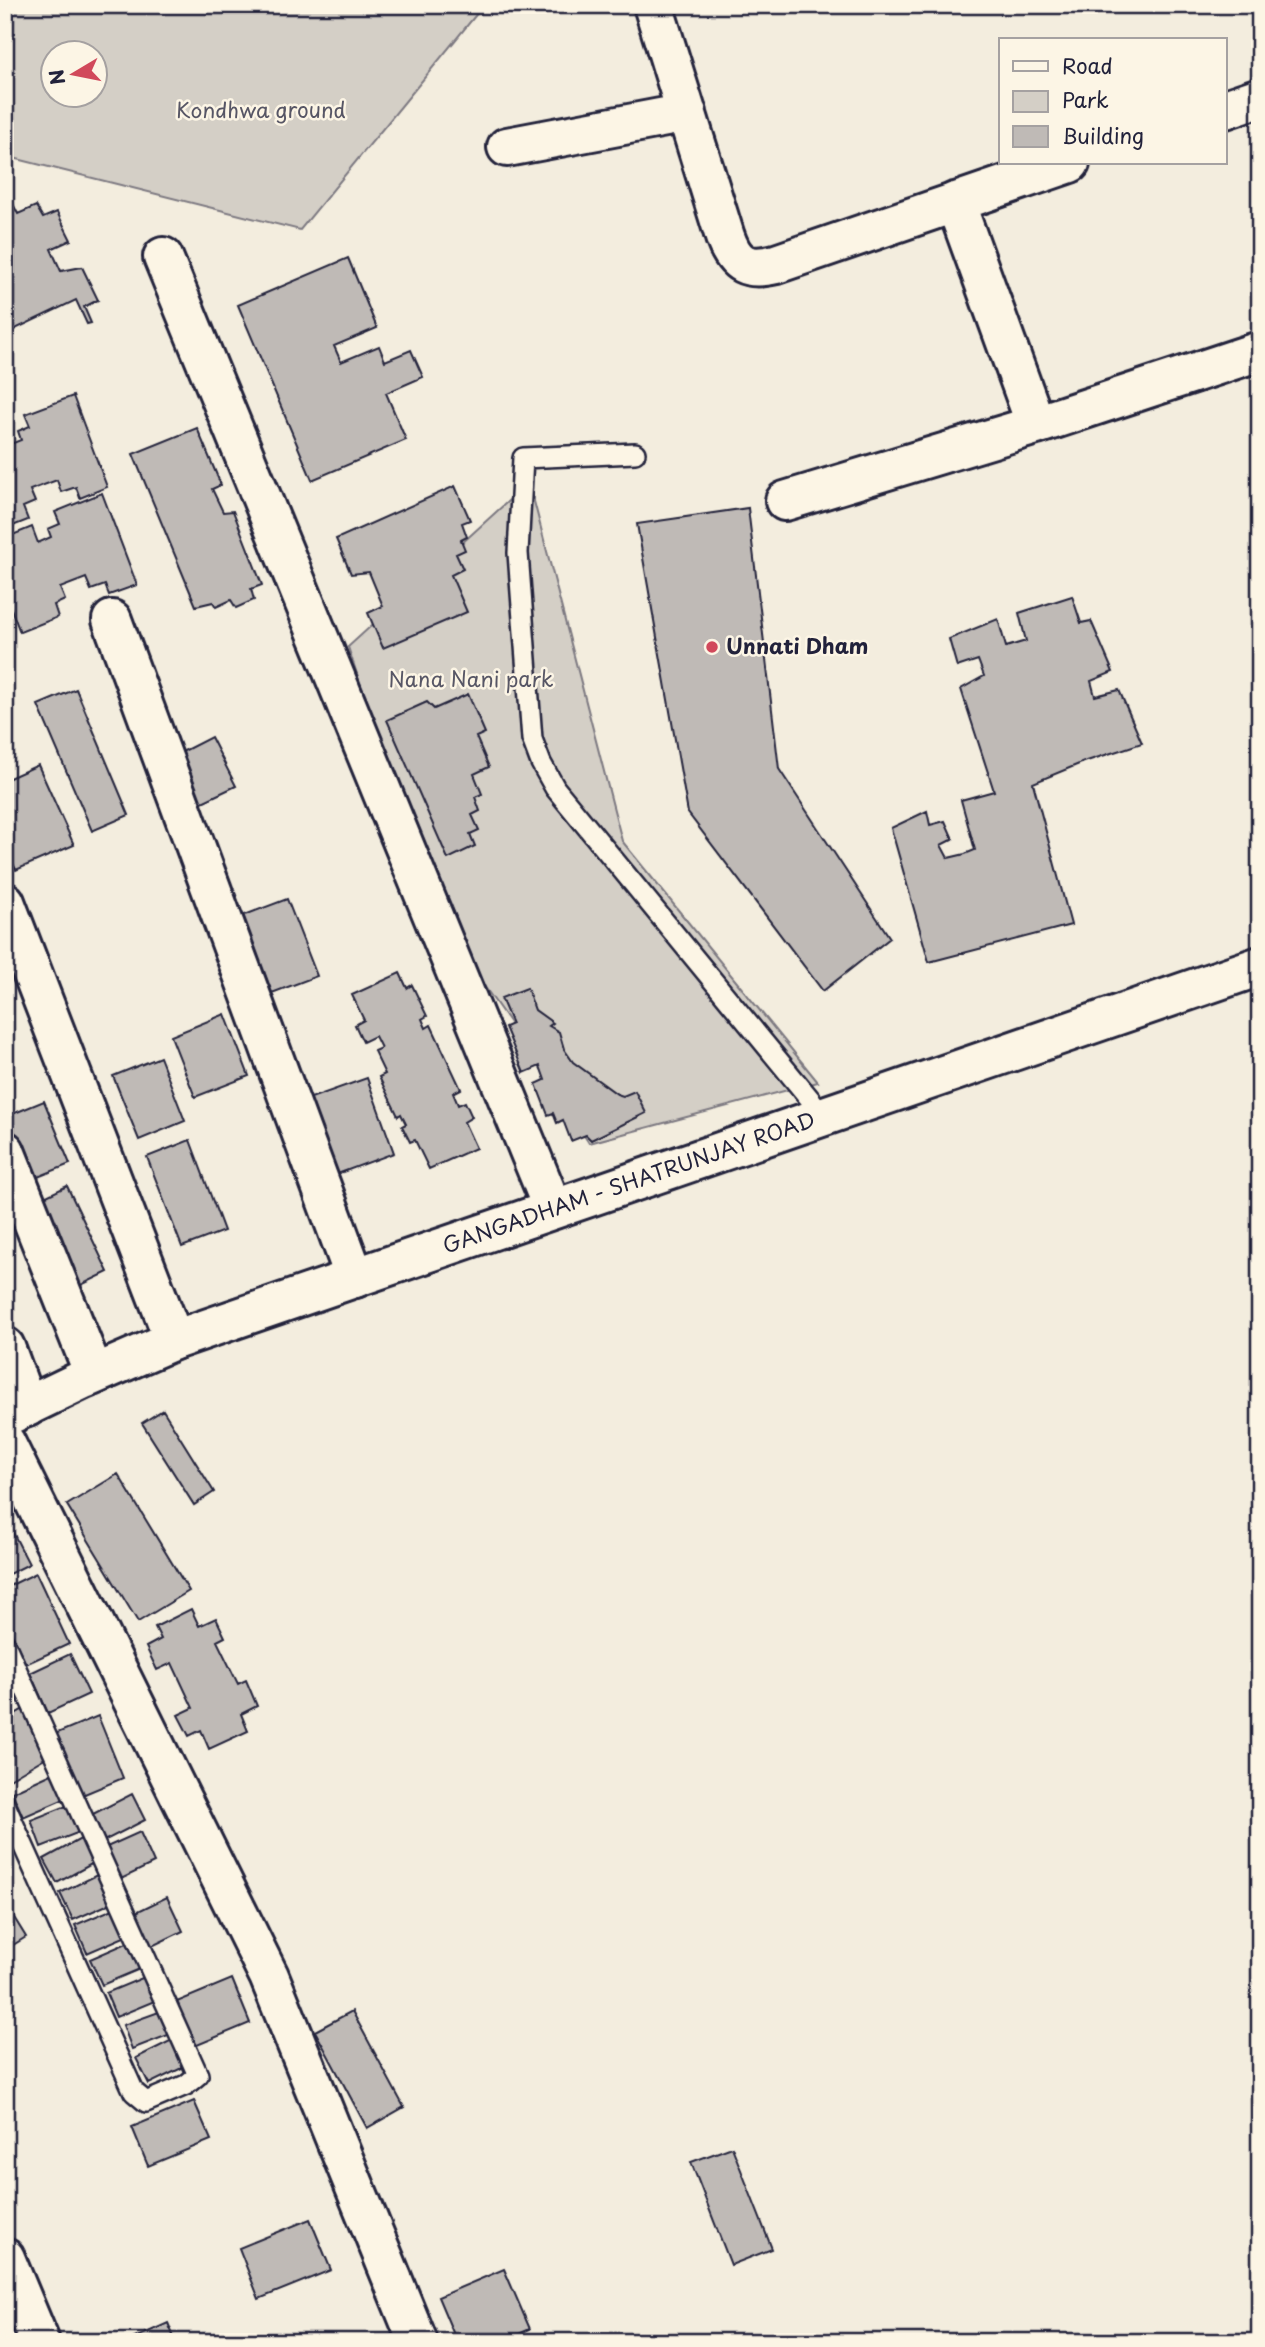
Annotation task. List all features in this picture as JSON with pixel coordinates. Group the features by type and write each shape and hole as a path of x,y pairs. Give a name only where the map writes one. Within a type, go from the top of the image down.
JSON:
{"street":[{"path":"653,5 730,250 748,267 776,264 1067,164"},
{"path":"1226,109 1260,97"},
{"path":"507,147 687,113"},
{"path":"955,202 1036,425"},
{"path":"163,257 553,1209"},
{"path":"785,501 1036,425 1260,351"},
{"path":"112,620 355,1278"},
{"path":"5,902 174,1340"},
{"name":"GANGADHAM - SHATRUNJAY ROAD","path":"16,1412 94,1374 174,1340 1260,966"},
{"path":"5,1151 94,1374"},
{"path":"5,1347 16,1412"},
{"path":"5,1442 269,1976 418,2342"},
{"path":"5,2258 40,2342"}],"lane":[{"path":"635,453 523,458 518,553 532,739 555,788 824,1116"},
{"path":"5,1644 198,2075 186,2085 146,2102 134,2092 5,1805"}],"green space":[{"name":"Kondhwa ground","path":"5,5 484,5 300,230 5,156"},
{"name":"Nana Nani park","path":"529,482 622,841 818,1082 589,1143 524,1043 440,923 348,647"}],"building":[{"path":"13,204 18,214 36,206 43,218 57,212 71,240 51,249 61,271 82,267 98,300 84,307 91,323 87,324 76,300 5,334 5,208"},
{"path":"348,258 377,328 334,346 341,362 379,346 385,361 411,350 423,377 386,393 406,440 312,480 238,305"},
{"path":"73,396 107,487 80,498 76,487 61,492 57,480 30,490 35,502 23,507 28,520 5,529 5,439 8,445 21,440 18,431 30,426 25,414"},
{"path":"197,428 221,485 212,489 223,512 233,511 262,585 251,589 254,600 236,608 231,600 216,607 213,602 196,606 133,454"},
{"path":"455,486 470,520 462,523 467,537 461,540 465,550 456,554 463,569 451,575 467,612 383,648 368,613 383,606 369,572 351,574 336,539"},
{"path":"102,493 137,585 109,595 105,585 91,590 86,578 60,588 65,600 54,605 58,617 20,632 5,593 5,548 8,547 5,538 32,527 38,543 51,537 48,529 60,524 55,512"},
{"name":"Unnati Dham","path":"748,508 779,769 890,938 823,991 688,813 637,524"},
{"path":"1072,596 1081,623 1091,621 1113,672 1091,681 1095,696 1119,690 1142,743 1084,762 1033,783 1071,925 929,962 891,828 927,811 930,825 945,821 953,839 941,845 948,858 965,854 975,850 961,800 994,791 961,689 984,676 978,660 957,667 949,639 998,619 1006,647 1026,641 1019,613"},
{"path":"76,689 129,815 92,831 38,705"},
{"path":"468,694 485,733 476,737 489,767 474,774 482,794 475,797 480,811 472,815 479,830 470,834 475,846 448,859 387,720 427,702 434,709"},
{"path":"211,737 236,786 196,805 172,757"},
{"path":"38,765 74,845 16,870 5,846 5,780"},
{"path":"287,899 317,976 272,993 242,916"},
{"path":"400,973 407,988 412,985 427,1016 422,1019 426,1028 431,1025 461,1089 453,1093 458,1105 465,1102 472,1117 464,1122 476,1148 429,1169 415,1140 410,1142 402,1126 406,1124 401,1114 398,1116 379,1077 385,1074 374,1051 381,1048 375,1036 363,1042 355,1025 364,1020 352,995"},
{"path":"527,988 535,1010 553,1023 549,1026 559,1032 564,1049 573,1062 617,1094 623,1096 635,1091 646,1113 591,1140 586,1135 571,1141 563,1120 557,1123 553,1113 548,1115 536,1084 545,1080 540,1066 524,1073 505,1027 512,1024 501,998"},
{"path":"225,1014 249,1076 195,1097 171,1036"},
{"path":"160,1057 185,1121 139,1140 113,1076"},
{"path":"367,1078 394,1153 332,1176 305,1100"},
{"path":"44,1101 70,1164 28,1181 5,1126 5,1117"},
{"path":"190,1140 224,1231 182,1247 147,1157"},
{"path":"67,1186 108,1272 73,1289 32,1203"},
{"path":"163,1410 214,1492 194,1505 142,1423"},
{"path":"118,1474 189,1591 138,1622 67,1505"},
{"path":"5,1517 29,1564 5,1576"},
{"path":"36,1573 69,1644 26,1664 5,1620 5,1588"},
{"path":"191,1609 199,1626 216,1618 225,1637 217,1641 238,1684 246,1680 257,1706 241,1714 248,1731 209,1749 201,1730 189,1736 178,1715 193,1708 172,1663 157,1670 146,1647 161,1639 155,1627"},
{"path":"70,1654 89,1694 48,1713 30,1673"},
{"path":"5,1675 17,1697 5,1703"},
{"path":"27,1707 53,1753 8,1780 5,1775 5,1720"},
{"path":"98,1716 123,1778 80,1796 55,1734"},
{"path":"58,1771 69,1797 23,1817 12,1792"},
{"path":"132,1794 145,1820 100,1843 87,1817"},
{"path":"74,1803 85,1830 41,1847 31,1820"},
{"path":"140,1832 154,1863 115,1882 100,1850"},
{"path":"86,1836 99,1860 57,1883 44,1859"},
{"path":"103,1872 116,1901 73,1920 60,1893"},
{"path":"167,1897 183,1931 146,1949 130,1915"},
{"path":"5,1903 26,1937 5,1950"},
{"path":"120,1906 131,1934 87,1953 75,1925"},
{"path":"136,1939 147,1966 102,1985 90,1959"},
{"path":"147,1976 157,2000 116,2017 106,1993"},
{"path":"232,1979 250,2023 190,2048 172,2004"},
{"path":"167,2009 176,2032 132,2049 123,2025"},
{"path":"352,2011 404,2107 367,2128 315,2031"},
{"path":"178,2037 190,2064 149,2084 136,2058"},
{"path":"194,2101 211,2140 148,2166 132,2127"},
{"path":"732,2147 772,2249 731,2265 691,2162"},
{"path":"310,2219 331,2270 259,2299 239,2248"},
{"path":"504,2269 530,2329 501,2342 457,2342 438,2297"},
{"path":"168,2323 176,2342 126,2342"}],"place":[{"name":"Unnati Dham","path":"712,647"}]}
